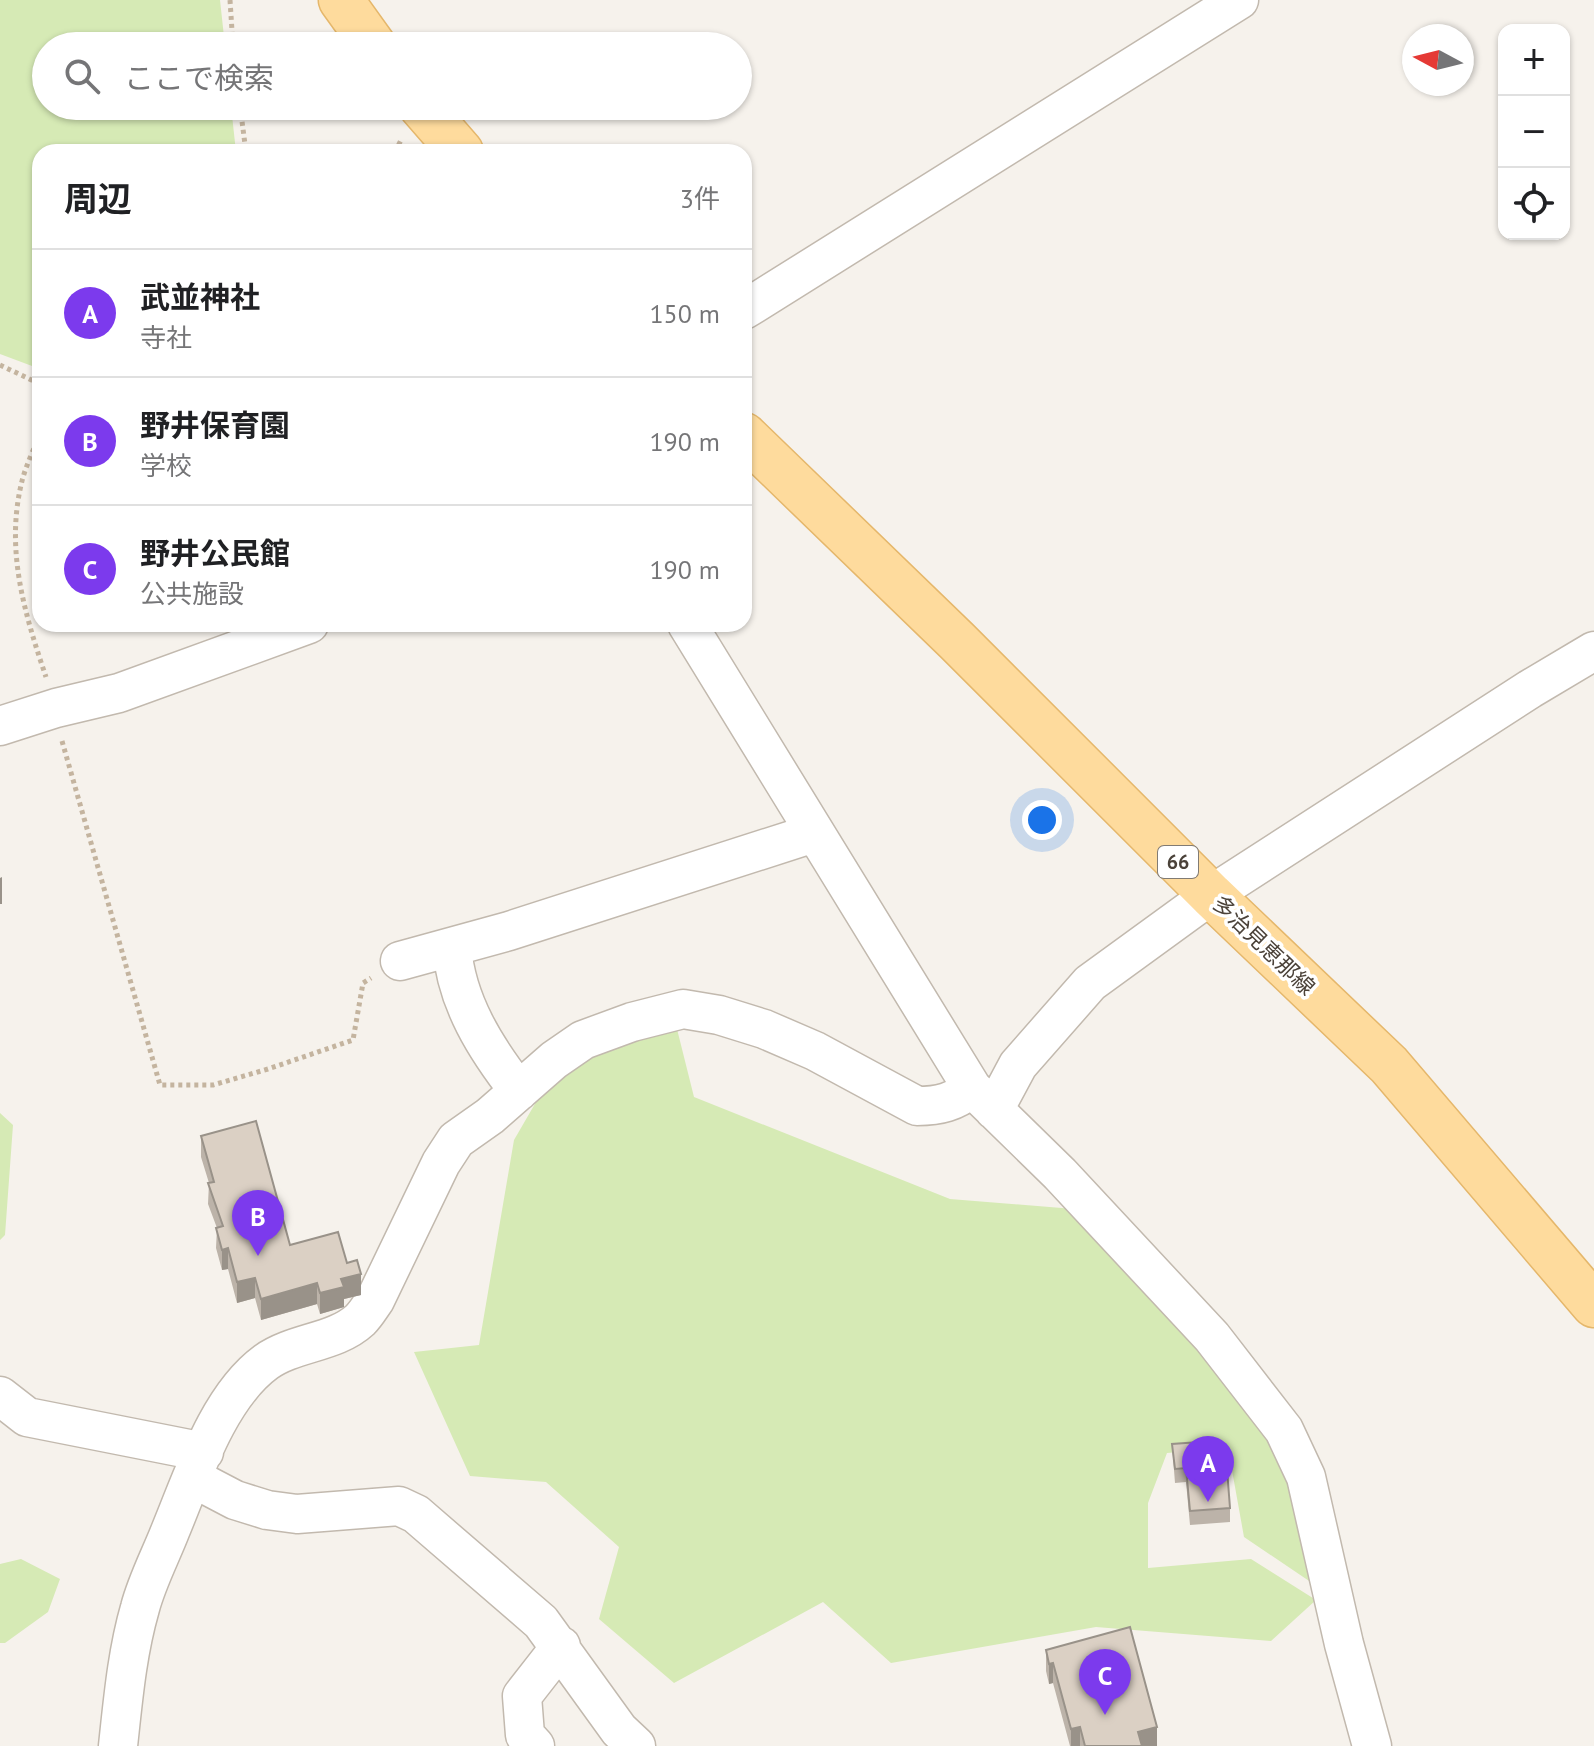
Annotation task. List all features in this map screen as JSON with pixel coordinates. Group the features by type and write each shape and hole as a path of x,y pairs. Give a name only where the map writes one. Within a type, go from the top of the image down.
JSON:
{"main road":[{"path":"341,0 364,32"},
{"path":"433,120 454,144"},
{"name":"多治見恵那線","path":"752,443 957,641 1211,895 1389,1065 1594,1305"}],"street":[{"path":"752,305 1239,0"},
{"path":"0,726 119,693 287,632"},
{"path":"692,632 814,833 983,1099 1060,1174 1212,1337 1284,1430 1306,1477 1344,1644 1372,1746"},
{"path":"118,1746 127,1666 140,1606 198,1465 239,1390 266,1362 361,1319 375,1300 441,1163 456,1140 490,1116 554,1060 583,1040 632,1022 683,1009 719,1015 764,1029 815,1051 917,1106 983,1099 1018,1065 1090,983 1211,895 1594,651"},
{"path":"400,961 814,833"},
{"path":"452,947 454,976 472,1020 498,1064 519,1091"},
{"path":"0,1396 27,1417 198,1465 235,1500 297,1514 371,1506 399,1506 416,1514 495,1579 541,1622 619,1730 636,1746"},
{"path":"535,1746 525,1735 522,1696 561,1646"}],"path":[{"path":"230,0 232,32"},
{"path":"242,120 245,144"},
{"path":"0,365 32,380"},
{"path":"32,455 23,478 16,514 15,555 20,593 32,631"},
{"path":"32,632 56,708 66,761 160,1085 213,1085 353,1040 363,983 400,961"}],"green space":[{"path":"0,0 220,0 223,32 32,32 32,120 233,120 235,144 32,144 32,366 0,354"},
{"path":"676,1025 694,1097 950,1199 1074,1209 1269,1427 1299,1485 1318,1587 1244,1537 1228,1448 1167,1453 1148,1503 1148,1568 1251,1559 1316,1600 1271,1641 1096,1627 891,1663 823,1602 674,1683 599,1619 619,1547 546,1482 470,1476 414,1352 479,1345 514,1140 554,1071"},
{"path":"0,1113 13,1125 5,1235 0,1240"},
{"path":"21,1559 60,1579 48,1612 5,1643 0,1643 0,1564"}],"building":[{"path":"256,1121 290,1245 338,1232 347,1263 357,1260 361,1274 341,1279 344,1287 320,1293 317,1283 261,1299 255,1278 237,1282 228,1248 222,1250 216,1228 223,1226 208,1183 214,1182 201,1136"},
{"path":"1199,1442 1200,1458 1226,1456 1230,1508 1190,1511 1186,1468 1175,1469 1172,1444"},
{"path":"1130,1627 1157,1727 1138,1732 1142,1746 1085,1746 1080,1727 1071,1729 1053,1663 1049,1664 1046,1650"}],"place":[{"name":"野井保育園","path":"258,1256"},
{"name":"武並神社","path":"1208,1502"},
{"name":"野井公民館","path":"1105,1715"}]}
